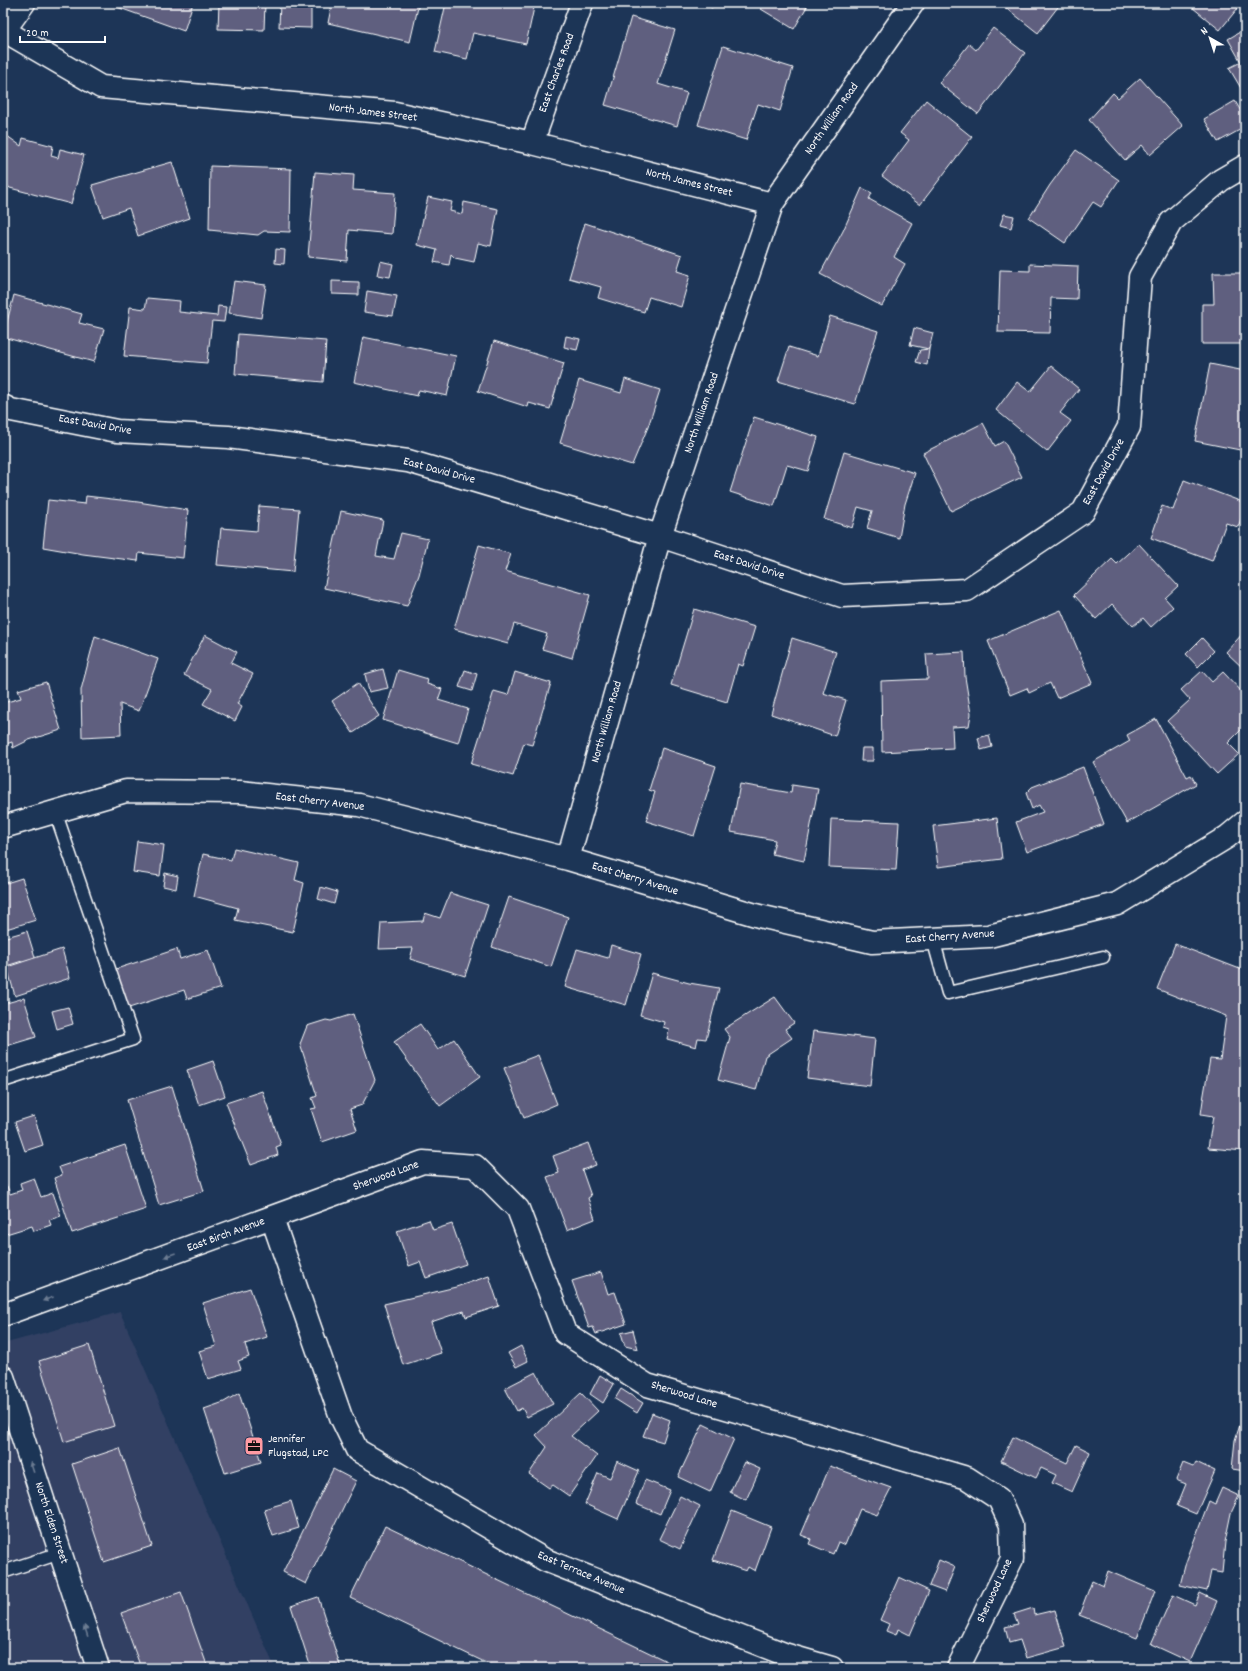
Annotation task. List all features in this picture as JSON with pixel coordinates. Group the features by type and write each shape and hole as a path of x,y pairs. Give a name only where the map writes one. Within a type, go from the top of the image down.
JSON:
{"street":[{"path":"3,31 24,3"},
{"name":"East Charles Road","path":"532,143 582,3"},
{"name":"North William Road","path":"568,859 660,536 772,204 913,3"},
{"name":"North James Street","path":"3,31 101,87 395,113 532,143 772,204"},
{"name":"East David Drive","path":"3,406 11,410 117,431 228,437 408,461 660,536 842,596 967,590 1083,512 1130,427 1140,277 1171,222 1221,180 1245,166"},
{"name":"East Cherry Avenue","path":"3,827 126,791 240,792 359,805 568,859 759,916 872,942 989,936 1117,904 1226,836 1245,822"},
{"name":"Sherwood Lane","path":"272,1218 424,1162 475,1166 518,1209 565,1333 571,1337 647,1385 967,1478 999,1499 1011,1525 1012,1559 958,1668"},
{"name":"East Birch Avenue","path":"3,1315 272,1218 342,1417"},
{"name":"North Elden Street","path":"3,1377 98,1668"},
{"name":"East Terrace Avenue","path":"342,1417 356,1450 545,1560 784,1654 832,1668"}],"lane":[{"path":"3,1081 133,1039 55,812"},
{"path":"932,939 948,993 1103,957"},
{"path":"3,1572 60,1553"}],"shaded area":[{"path":"120,1312 275,1668 3,1668 3,1344"}],"building":[{"path":"118,3 193,3 184,31 117,7"},
{"path":"219,3 265,3 264,30 218,29"},
{"path":"280,3 311,3 311,28 279,27"},
{"path":"332,3 419,3 410,42 328,23"},
{"path":"446,3 535,3 526,44 473,33 467,59 435,52"},
{"path":"702,3 715,3 712,8"},
{"path":"765,3 809,3 794,29 761,9"},
{"path":"1000,3 1061,3 1038,33"},
{"path":"1187,3 1242,3 1220,30"},
{"path":"631,17 675,30 658,84 687,93 677,126 605,105"},
{"path":"993,28 1025,53 978,114 939,83 969,44 976,50"},
{"path":"1245,29 1245,95 1229,68 1241,62 1228,39"},
{"path":"723,46 793,68 780,111 758,104 746,140 698,125"},
{"path":"1140,78 1183,126 1150,155 1142,145 1125,160 1089,120 1113,93 1118,98"},
{"path":"926,100 972,137 920,205 882,176 909,140 900,133"},
{"path":"1235,101 1245,118 1245,127 1218,142 1204,119"},
{"path":"3,133 21,146 23,138 53,146 51,156 58,158 60,149 84,155 71,204 10,188 3,182"},
{"path":"1076,150 1119,180 1101,207 1093,202 1065,243 1029,218 1050,185"},
{"path":"172,162 190,218 138,236 129,208 103,217 92,185"},
{"path":"210,166 291,169 290,232 264,231 258,235 209,230"},
{"path":"315,172 354,175 353,190 395,193 392,234 349,230 347,261 308,257"},
{"path":"862,188 872,193 869,199 912,223 894,257 905,264 882,306 820,274 843,231"},
{"path":"428,197 452,202 450,211 462,214 464,202 498,209 491,246 478,243 474,262 455,258 451,254 449,265 434,262 437,250 417,245"},
{"path":"1004,214 1014,216 1011,228 1000,225"},
{"path":"585,223 682,255 677,271 690,275 681,307 649,297 644,312 598,298 601,287 569,278"},
{"path":"276,249 285,250 284,264 275,263"},
{"path":"380,261 393,264 390,277 377,275"},
{"path":"1030,264 1078,266 1077,299 1051,298 1050,333 998,332 1000,270 1030,271"},
{"path":"1213,273 1245,273 1245,344 1202,344 1202,304 1214,304"},
{"path":"234,281 266,285 261,318 229,313"},
{"path":"332,281 359,282 359,295 332,294"},
{"path":"367,291 397,296 393,316 364,312"},
{"path":"14,295 82,314 79,323 104,329 94,362 3,337"},
{"path":"147,298 180,301 179,312 217,316 218,306 226,307 224,322 212,321 207,363 124,356 130,307 145,309"},
{"path":"830,316 878,331 855,404 778,381 789,347 818,356"},
{"path":"914,328 933,333 929,349 910,345"},
{"path":"238,334 326,341 323,382 235,374"},
{"path":"566,336 580,339 577,350 564,347"},
{"path":"363,337 456,356 447,396 419,390 417,396 354,382"},
{"path":"494,341 564,363 550,409 529,403 528,407 478,391"},
{"path":"929,349 927,365 916,362 920,350"},
{"path":"1210,364 1245,371 1245,451 1195,441"},
{"path":"1051,366 1079,389 1060,413 1071,421 1047,452 996,410 1017,382 1030,392"},
{"path":"625,379 660,390 648,427 632,465 560,443 579,380 621,393"},
{"path":"754,417 818,437 808,471 787,465 774,506 730,492"},
{"path":"983,423 995,446 1004,441 1022,477 951,511 923,453"},
{"path":"844,452 915,473 905,504 899,538 867,528 872,511 858,507 852,528 824,519"},
{"path":"1184,480 1245,503 1245,509 1238,527 1226,523 1212,561 1151,538 1162,506 1173,510"},
{"path":"86,496 188,510 183,558 139,553 138,561 43,547 48,500 85,504"},
{"path":"259,506 299,509 293,572 217,565 221,528 257,531"},
{"path":"341,511 383,520 376,556 394,559 401,533 428,539 419,575 407,606 324,588"},
{"path":"1139,544 1178,586 1165,598 1173,607 1151,627 1143,618 1133,626 1112,604 1096,619 1074,595 1112,559 1117,564"},
{"path":"479,545 511,554 505,571 590,595 572,658 542,649 547,634 514,624 508,644 454,629"},
{"path":"694,609 755,627 743,666 738,664 727,702 671,685"},
{"path":"1061,610 1092,683 1057,698 1050,683 1029,693 1027,688 1010,695 988,641"},
{"path":"1245,631 1245,670 1226,652"},
{"path":"205,635 237,652 231,663 253,674 237,704 242,707 235,721 203,704 212,689 184,675"},
{"path":"95,636 158,659 139,711 120,704 121,735 82,737 81,690"},
{"path":"792,638 836,652 823,693 846,700 835,736 771,714"},
{"path":"1202,638 1214,651 1198,667 1186,654"},
{"path":"964,652 965,677 971,714 969,726 952,727 953,748 882,752 881,681 928,679 926,654"},
{"path":"383,669 388,688 369,692 365,674"},
{"path":"398,670 428,679 427,684 442,689 438,700 468,709 458,743 383,720"},
{"path":"465,670 477,674 472,691 459,687"},
{"path":"1202,671 1212,682 1223,672 1245,695 1245,726 1228,743 1239,754 1217,774 1167,721 1190,700 1181,690"},
{"path":"515,672 551,683 532,745 524,743 513,776 471,764 494,691 508,695"},
{"path":"46,682 61,730 29,740 13,748 12,742 3,745 3,703 21,698 18,690"},
{"path":"358,683 379,716 353,733 332,701"},
{"path":"1156,719 1187,777 1191,775 1196,784 1127,823 1093,762 1130,741 1127,735"},
{"path":"989,735 992,747 981,750 978,738"},
{"path":"662,748 716,766 694,836 646,821 655,792 649,790"},
{"path":"862,748 873,748 873,761 861,761"},
{"path":"1083,767 1104,824 1027,852 1016,822 1043,812 1039,805 1032,809 1026,793 1032,787"},
{"path":"740,784 791,793 792,785 818,789 804,861 772,854 775,840 731,832"},
{"path":"997,818 1002,859 938,867 933,826"},
{"path":"831,819 899,822 896,870 829,867"},
{"path":"137,841 164,845 160,876 133,872"},
{"path":"234,848 299,863 295,880 304,883 293,932 235,920 238,908 194,896 203,854 231,860"},
{"path":"165,873 178,876 176,889 163,886"},
{"path":"22,878 36,920 6,929 3,920 3,884"},
{"path":"321,887 337,892 334,904 318,899"},
{"path":"450,893 488,905 465,976 410,959 413,948 379,949 381,923 423,921 425,913 440,918"},
{"path":"509,897 568,917 551,967 492,947"},
{"path":"27,931 35,957 3,967 3,938"},
{"path":"1175,944 1245,971 1245,1151 1208,1148 1213,1116 1201,1114 1210,1059 1220,1060 1226,1016 1157,989"},
{"path":"611,945 641,954 626,1005 565,987 577,949 608,958"},
{"path":"62,949 70,978 15,996 7,967"},
{"path":"177,949 180,959 208,950 221,988 187,999 184,990 126,1009 113,970"},
{"path":"652,973 689,983 719,988 706,1039 698,1038 696,1047 667,1039 669,1029 663,1027 664,1022 640,1015"},
{"path":"775,997 794,1023 785,1029 792,1038 765,1056 756,1090 718,1080 730,1037 724,1029"},
{"path":"24,998 36,1037 3,1047 3,1004"},
{"path":"68,1007 73,1024 57,1029 52,1011"},
{"path":"353,1014 375,1080 362,1105 350,1109 357,1130 322,1142 311,1109 316,1108 312,1098 317,1096 300,1044 307,1026 326,1020 331,1021"},
{"path":"420,1024 438,1050 454,1039 480,1077 440,1106 394,1042"},
{"path":"813,1031 875,1039 870,1086 807,1078"},
{"path":"538,1055 557,1104 524,1118 504,1068"},
{"path":"213,1061 225,1096 199,1105 187,1070"},
{"path":"172,1086 204,1191 159,1205 127,1100"},
{"path":"262,1091 281,1145 276,1147 278,1155 251,1165 226,1103"},
{"path":"34,1116 43,1145 25,1151 15,1122"},
{"path":"588,1143 596,1165 582,1170 591,1196 588,1198 595,1219 567,1230 547,1177 559,1173 553,1156"},
{"path":"125,1145 146,1209 72,1233 54,1178 62,1175 59,1167"},
{"path":"34,1178 41,1197 53,1193 61,1216 49,1220 51,1225 34,1231 32,1226 3,1235 3,1187 7,1186 10,1194 22,1190 20,1183"},
{"path":"429,1220 433,1230 452,1224 466,1264 426,1278 420,1262 409,1266 397,1231"},
{"path":"601,1272 608,1294 615,1292 626,1324 596,1334 593,1327 589,1328 572,1281"},
{"path":"489,1276 499,1306 466,1317 464,1311 431,1322 441,1353 403,1365 384,1304 456,1287"},
{"path":"250,1288 267,1337 245,1344 249,1357 238,1361 241,1369 208,1379 199,1351 216,1346 203,1303"},
{"path":"633,1330 638,1349 625,1346 621,1333"},
{"path":"89,1345 114,1426 64,1442 39,1361"},
{"path":"521,1346 528,1361 516,1367 508,1353"},
{"path":"536,1372 553,1404 527,1417 522,1408 517,1411 505,1388"},
{"path":"600,1375 614,1384 603,1403 590,1394"},
{"path":"621,1389 643,1403 637,1413 615,1399"},
{"path":"239,1393 261,1462 225,1473 204,1409 224,1402"},
{"path":"581,1393 598,1411 571,1436 597,1456 569,1496 553,1485 549,1488 529,1474 547,1447 536,1435"},
{"path":"652,1413 670,1420 663,1442 643,1436"},
{"path":"1242,1419 1245,1419 1245,1471 1232,1469 1235,1440"},
{"path":"703,1424 734,1439 710,1492 678,1477"},
{"path":"1013,1437 1067,1463 1076,1445 1090,1452 1072,1492 1052,1483 1056,1475 1041,1468 1036,1478 1001,1461"},
{"path":"120,1448 152,1546 104,1562 72,1464"},
{"path":"617,1461 639,1471 618,1519 585,1504 598,1473 610,1478"},
{"path":"744,1462 760,1469 746,1500 730,1492"},
{"path":"1196,1462 1215,1471 1196,1514 1177,1506 1186,1484 1176,1480 1183,1463 1193,1467"},
{"path":"830,1466 891,1488 877,1515 860,1509 845,1545 838,1542 833,1554 809,1544 811,1539 801,1535"},
{"path":"333,1469 356,1481 306,1584 283,1572"},
{"path":"645,1480 670,1490 660,1514 636,1504"},
{"path":"1222,1488 1239,1496 1231,1513 1225,1542 1222,1573 1211,1571 1207,1591 1180,1585 1186,1562 1209,1501 1215,1504"},
{"path":"680,1496 700,1506 680,1549 659,1539"},
{"path":"291,1501 299,1528 273,1536 264,1509"},
{"path":"732,1511 771,1527 755,1571 748,1567 746,1571 713,1560"},
{"path":"385,1526 681,1668 497,1668 350,1598"},
{"path":"939,1560 955,1567 945,1592 929,1586"},
{"path":"1108,1571 1155,1591 1137,1638 1079,1615 1092,1581 1103,1586"},
{"path":"899,1577 929,1591 910,1635 898,1629 896,1635 886,1631 889,1624 880,1620"},
{"path":"181,1592 208,1668 141,1668 121,1613"},
{"path":"1200,1593 1217,1601 1190,1662 1151,1644 1173,1595 1195,1605"},
{"path":"318,1597 341,1668 311,1668 291,1606"},
{"path":"1033,1608 1034,1615 1055,1610 1066,1647 1026,1658 1020,1640 1009,1643 1005,1627 1018,1624 1014,1614"}],"place":[{"name":"Jennifer Flugstad, LPC","path":"254,1446"}]}
